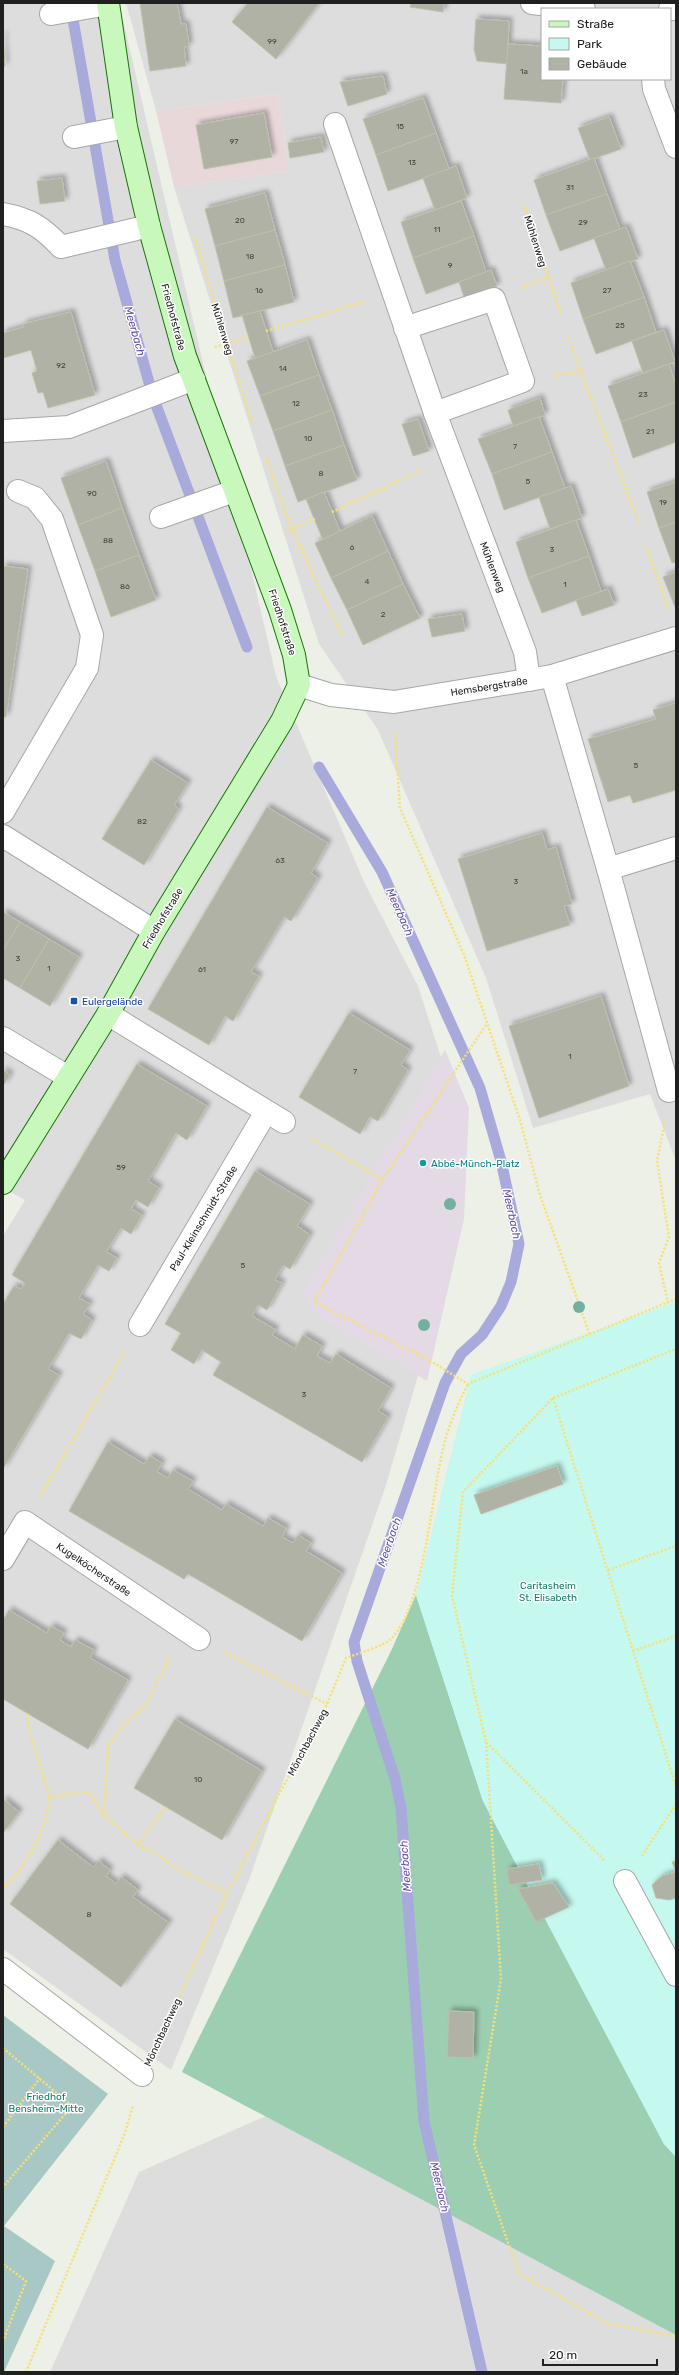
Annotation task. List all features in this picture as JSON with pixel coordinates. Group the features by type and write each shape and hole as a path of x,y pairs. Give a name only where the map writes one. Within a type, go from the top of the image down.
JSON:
{"street":[{"path":"532,3 575,8"},
{"path":"51,14 108,4"},
{"name":"Friedhofstraße","path":"3,1183 108,1014 154,931 282,721 299,685 294,654 280,610 234,491 185,356 149,226 116,128 108,4"},
{"path":"653,80 654,89 676,147"},
{"name":"Mühlenweg","path":"335,124 392,293 435,413 525,652 529,680"},
{"path":"74,137 116,128"},
{"path":"3,214 24,218 44,229 61,247 149,226"},
{"path":"405,328 494,299 523,380 435,413"},
{"path":"3,431 69,427 194,379"},
{"path":"3,812 87,668 92,635 52,519 35,498 18,491"},
{"path":"161,517 234,491"},
{"name":"Hemsbergstraße","path":"299,685 331,695 394,702 552,676 676,638"},
{"path":"552,676 608,869 669,1091"},
{"path":"3,836 154,931"},
{"path":"608,869 676,848"},
{"path":"108,1014 275,1117"},
{"path":"3,1038 68,1078"},
{"name":"Paul-Kleinschmidt-Straße","path":"140,1324 275,1117"},
{"path":"3,1559 25,1522"},
{"name":"Kugelköcherstraße","path":"25,1522 191,1634"},
{"path":"625,1881 676,1975"},
{"path":"3,1969 142,2075"}],"path":[{"name":"Mühlenweg","path":"524,204 561,313"},
{"name":"Mühlenweg","path":"196,236 227,344 252,422"},
{"name":"Mühlenweg","path":"494,299 548,277"},
{"path":"266,332 392,293"},
{"path":"569,338 639,523"},
{"path":"523,380 582,372"},
{"path":"332,512 452,457"},
{"path":"266,458 292,529 343,637"},
{"path":"647,548 669,612"},
{"path":"394,702 400,808 464,955 486,1025 520,1120 540,1195 590,1335"},
{"path":"486,1025 450,1081 383,1179 314,1302 427,1359 468,1384 676,1299"},
{"path":"668,1303 659,1263 669,1237 657,1161 669,1105 669,1091"},
{"path":"275,1117 383,1179"},
{"path":"25,1522 140,1324"},
{"path":"676,1349 553,1398 463,1492 452,1596 486,1742 501,1979 474,2146 519,2274 609,2324 676,2336"},
{"name":"Mönchbachweg","path":"26,2372 125,2133 142,2075 227,1892 327,1704 346,1658 390,1640 410,1609 427,1537 441,1457 456,1406 468,1384"},
{"path":"553,1398 676,1787"},
{"path":"608,1570 676,1546"},
{"path":"104,1815 108,1747 125,1723 146,1705 191,1634 327,1704"},
{"path":"633,1651 676,1636"},
{"path":"3,1887 16,1876 31,1851 42,1826 50,1798 28,1729 26,1712"},
{"path":"486,1742 625,1881 676,1804"},
{"path":"50,1798 71,1793 88,1792 104,1815 138,1845 156,1853 172,1866 227,1892"},
{"path":"138,1845 166,1806"},
{"path":"3,2048 72,2106 3,2187"},
{"path":"3,2127 40,2078"},
{"path":"3,2264 26,2281 3,2341"}],"shaded area":[{"path":"3,3 119,3 276,676 365,884 418,986 459,1113 464,1219 386,1485 249,1880 171,2070 3,1949 3,1236 25,1200 3,1188"},
{"path":"126,3 676,3 676,1161 650,1094 533,1128 486,978 378,730 319,644 174,187 289,171 278,94 156,111"},
{"path":"278,94 289,171 174,187 156,111"},
{"name":"Abbé-Münch-Platz","path":"445,1050 469,1108 464,1219 427,1381 311,1312 305,1289"},
{"path":"422,2047 676,2218 676,2372 50,2372 139,2172"}],"green space":[{"name":"Caritasheim St. Elisabeth","path":"676,1302 676,2157 664,2144 483,1801 416,1595 471,1375"},
{"path":"416,1595 483,1801 664,2144 676,2157 676,2335 182,2072 392,1649"},
{"name":"Friedhof Bensheim-Mitte","path":"3,2015 108,2094 4,2226 55,2261 4,2372"}],"building":[{"path":"140,3 177,3 181,24 186,24 189,46 184,47 186,66 150,71"},
{"path":"248,3 319,3 276,59 232,22"},
{"path":"411,3 444,3 443,12 410,7"},
{"path":"476,19 509,21 507,64 477,61 474,49"},
{"path":"3,34 5,66 3,66"},
{"path":"508,44 541,46 541,80 563,80 561,103 504,99"},
{"path":"383,76 387,94 348,106 340,82"},
{"path":"423,98 436,133 376,155 363,119"},
{"path":"264,113 272,157 204,169 196,125"},
{"path":"609,117 621,149 590,160 578,128"},
{"path":"436,133 449,169 388,191 376,155"},
{"path":"321,137 324,152 290,158 288,143"},
{"path":"594,158 607,194 546,215 534,180"},
{"path":"456,166 467,198 435,210 423,178"},
{"path":"62,178 65,201 40,204 37,181"},
{"path":"265,193 275,230 215,246 205,209"},
{"path":"607,194 620,229 560,251 546,215"},
{"path":"461,201 474,236 413,258 401,222"},
{"path":"626,227 638,259 606,270 594,238"},
{"path":"275,230 285,265 224,281 215,246"},
{"path":"474,236 486,272 426,294 413,258"},
{"path":"630,261 644,297 583,319 571,283"},
{"path":"285,265 294,302 233,318 224,281"},
{"path":"491,270 497,286 464,297 459,282"},
{"path":"644,297 656,332 596,354 583,319"},
{"path":"260,311 273,352 255,358 242,315"},
{"path":"71,312 95,395 48,408 43,392 38,393 32,373 37,371 31,350 3,358 3,333 24,327 23,324"},
{"path":"664,330 675,362 643,373 632,341"},
{"path":"307,340 319,375 260,396 247,361"},
{"path":"669,364 676,385 676,402 621,422 608,386"},
{"path":"319,375 332,410 273,431 260,396"},
{"path":"540,398 545,415 513,426 508,410"},
{"path":"676,402 676,442 633,458 621,422"},
{"path":"332,410 344,445 285,466 273,431"},
{"path":"539,417 552,452 492,474 478,439"},
{"path":"418,419 429,451 413,456 402,424"},
{"path":"344,445 357,480 298,502 285,466"},
{"path":"552,452 565,488 504,510 492,474"},
{"path":"106,461 122,508 78,525 61,478"},
{"path":"676,482 676,522 659,528 647,492"},
{"path":"571,486 582,518 550,529 539,497"},
{"path":"324,492 340,531 323,540 306,499"},
{"path":"122,508 139,555 95,571 78,525"},
{"path":"372,516 388,551 331,578 315,543"},
{"path":"576,520 589,556 528,578 516,542"},
{"path":"676,522 676,562 672,563 659,528"},
{"path":"388,551 403,584 347,610 331,578"},
{"path":"139,555 156,600 111,617 95,571"},
{"path":"589,556 601,591 542,613 528,578"},
{"path":"3,566 28,569 6,717 3,717"},
{"path":"676,572 676,607 675,607 663,577"},
{"path":"403,584 420,618 363,645 347,610"},
{"path":"608,589 614,605 582,616 576,600"},
{"path":"462,614 465,631 432,637 428,619"},
{"path":"676,703 676,790 633,803 630,795 608,802 588,739 656,719 653,710"},
{"path":"151,760 188,783 174,805 179,809 144,865 102,839"},
{"path":"267,807 328,843 311,873 318,878 291,921 284,917 251,972 259,976 233,1021 225,1016 209,1045 148,1009"},
{"path":"542,833 547,850 556,847 572,904 564,906 570,925 487,951 458,859"},
{"path":"3,912 20,922 3,951"},
{"path":"20,922 49,939 20,988 3,978 3,951"},
{"path":"49,939 79,957 50,1006 20,988"},
{"path":"601,996 629,1086 539,1118 509,1026"},
{"path":"349,1013 410,1050 401,1065 408,1070 378,1121 370,1117 360,1134 299,1097"},
{"path":"137,1064 207,1106 187,1140 176,1133 148,1181 159,1188 148,1207 136,1200 131,1209 142,1215 131,1234 121,1228 106,1252 117,1258 109,1271 98,1265 79,1298 90,1304 83,1314 92,1320 81,1339 69,1333 48,1369 59,1375 3,1469 3,1304 14,1286 21,1289 25,1283 12,1275"},
{"path":"3,1070 10,1075 3,1086"},
{"path":"255,1171 310,1204 297,1226 310,1235 290,1269 283,1265 275,1280 282,1283 267,1310 258,1305 252,1316 276,1330 272,1335 295,1349 303,1335 322,1346 317,1356 330,1363 336,1354 391,1388 378,1411 388,1417 362,1462 213,1375 221,1362 202,1350 194,1364 171,1350 181,1333 165,1324"},
{"path":"108,1442 144,1464 150,1456 162,1463 157,1472 168,1478 173,1470 193,1481 188,1489 222,1510 226,1504 263,1526 268,1518 286,1528 282,1537 293,1543 298,1535 311,1543 306,1551 342,1573 302,1641 188,1574 184,1579 69,1511"},
{"path":"557,1466 563,1484 481,1514 474,1495"},
{"path":"9,1610 47,1633 51,1626 64,1633 60,1640 71,1647 75,1640 94,1650 90,1658 128,1680 88,1749 3,1699 3,1620"},
{"path":"175,1719 262,1771 222,1840 134,1788"},
{"path":"3,1799 19,1812 3,1833"},
{"path":"58,1840 93,1867 99,1861 110,1870 106,1876 116,1884 121,1877 138,1890 133,1897 169,1923 121,1987 10,1904"},
{"path":"675,1861 676,1863 676,1872 672,1862"},
{"path":"539,1864 542,1880 509,1885 507,1869"},
{"path":"676,1872 676,1898 669,1900 656,1898 652,1885 662,1876"},
{"path":"553,1883 569,1907 536,1922 518,1889"},
{"path":"449,2011 474,2012 473,2058 447,2057"}],"waterway":[{"name":"Meerbach","path":"71,8 115,260 153,397 247,647"},
{"name":"Meerbach","path":"319,767 382,872 480,1088 501,1161 519,1244 511,1282 501,1306 482,1335 461,1354 445,1383 354,1642 357,1661 395,1779 401,1808 424,2121 482,2372"}],"place":[{"name":"Eulergelände","path":"74,1001"},
{"name":"Abbé-Münch-Platz","path":"423,1163"}]}
